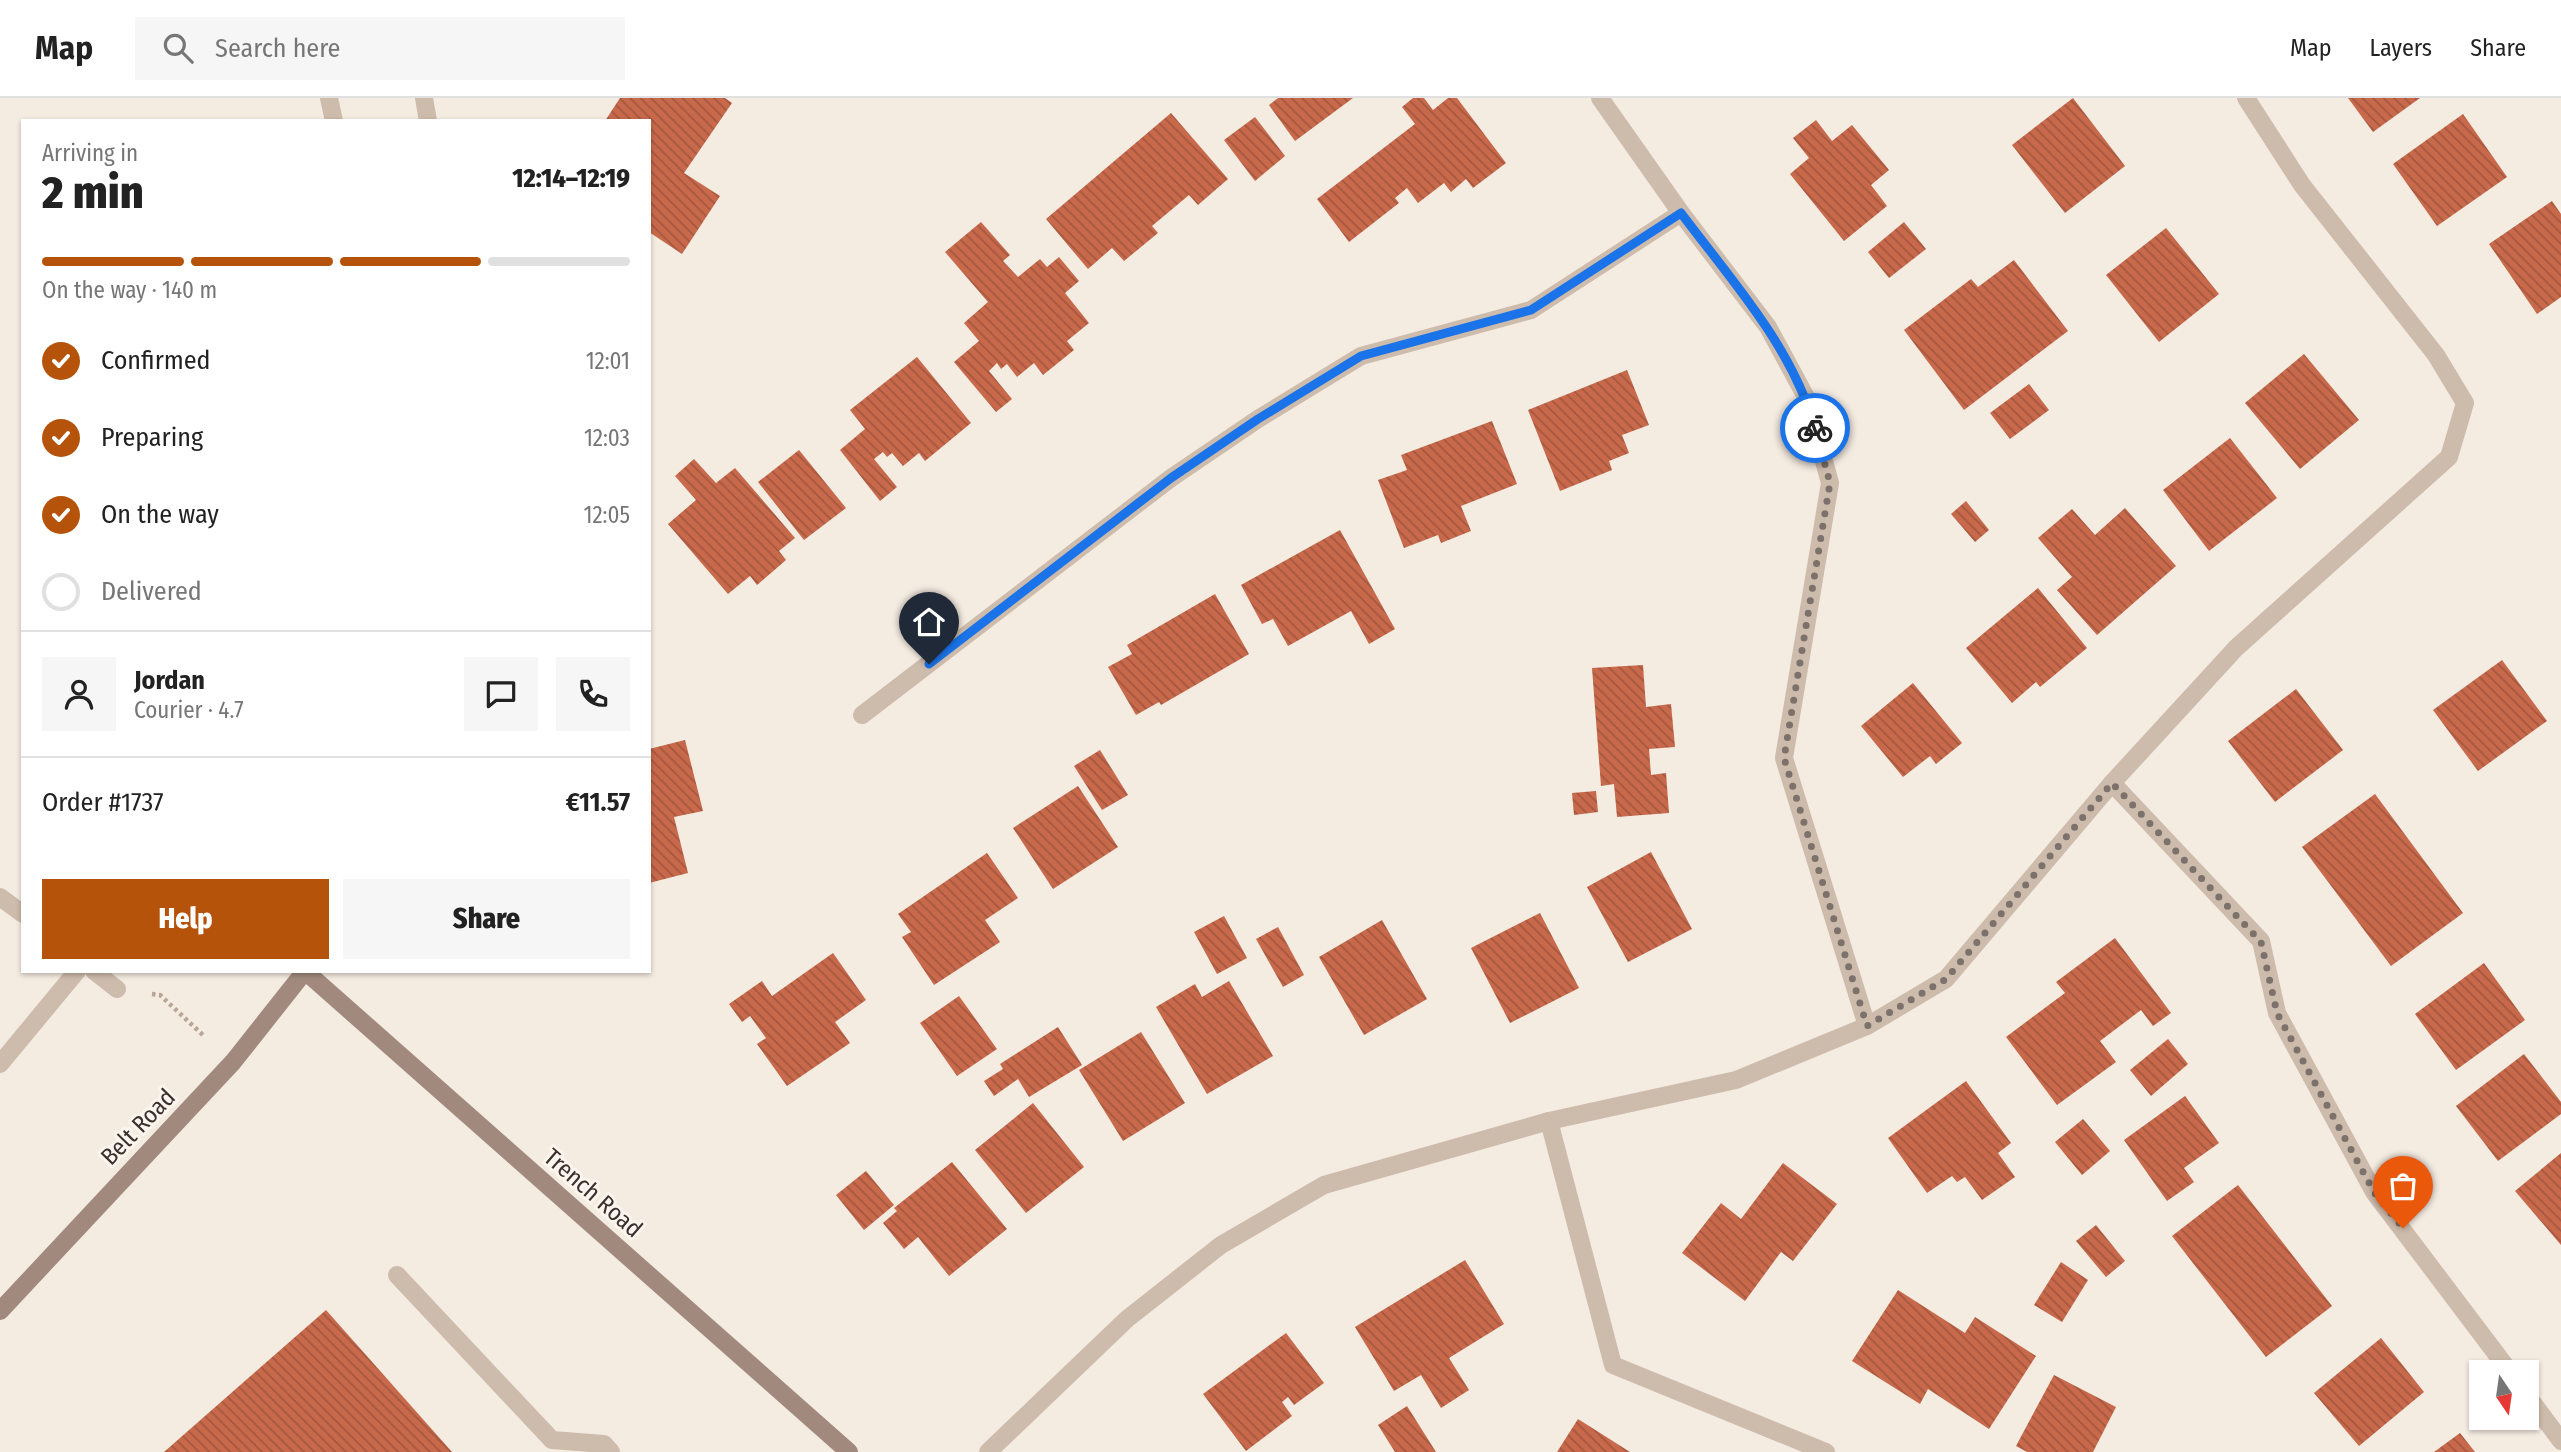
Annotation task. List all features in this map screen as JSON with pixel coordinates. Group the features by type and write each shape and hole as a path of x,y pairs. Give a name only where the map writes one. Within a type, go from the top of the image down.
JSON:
{"street":[{"path":"329,98 334,119"},
{"path":"424,98 428,119"},
{"path":"1600,98 1681,213 1768,327 1807,399 1830,483 1784,758 1867,1026"},
{"path":"988,1452 1127,1319 1221,1245 1324,1185 1549,1121 1736,1080 1867,1026 1946,979 2112,783 2236,648 2449,457 2465,403 2436,355 2302,185 2246,98"},
{"path":"862,715 1171,478 1269,412 1361,356 1531,310 1681,213"},
{"path":"2112,783 2261,942 2277,1013 2374,1192 2501,1360"},
{"path":"0,897 21,913"},
{"path":"0,1064 75,973"},
{"path":"97,973 117,989"},
{"name":"Belt Road","path":"0,1311 233,1062 303,973"},
{"name":"Trench Road","path":"307,973 849,1452"},
{"path":"1549,1121 1613,1365 1826,1452"},
{"path":"397,1275 552,1440 604,1444 611,1452"},
{"path":"2539,1411 2561,1441"}],"path":[{"path":"117,989 160,995 233,1062"}],"building":[{"path":"620,98 725,98 732,103 684,173 720,196 682,254 651,233 651,119 606,119"},
{"path":"1278,98 1353,98 1295,141 1269,105"},
{"path":"1413,98 1424,98 1433,110 1448,98 1457,98 1506,163 1473,188 1466,179 1451,192 1444,183 1418,203 1407,188 1395,198 1399,203 1349,242 1317,199 1415,124 1402,107"},
{"path":"2073,98 2125,166 2065,213 2012,145"},
{"path":"2348,98 2420,98 2373,132"},
{"path":"1171,113 1228,179 1198,205 1189,195 1152,226 1158,233 1124,261 1112,248 1088,269 1046,219"},
{"path":"2463,114 2507,177 2437,226 2393,164"},
{"path":"1255,117 1285,156 1255,181 1224,140"},
{"path":"1816,120 1832,141 1852,125 1889,170 1871,185 1887,206 1844,241 1790,174 1809,158 1793,138"},
{"path":"2552,201 2561,214 2561,297 2537,314 2489,244"},
{"path":"981,222 1010,255 1003,261 1018,277 1040,259 1047,267 1059,257 1079,281 1065,293 1089,323 1067,341 1074,350 1043,375 1034,363 1017,377 1007,364 1001,369 997,363 989,371 1012,399 996,412 954,362 979,341 964,323 988,302 945,252"},
{"path":"1904,222 1926,249 1889,278 1868,252"},
{"path":"2166,228 2219,294 2159,342 2106,275"},
{"path":"2014,260 2068,331 1964,410 1904,330 1971,279 1978,287"},
{"path":"2304,354 2359,420 2300,469 2245,403"},
{"path":"917,357 971,423 925,461 919,453 903,466 892,453 887,457 883,452 874,459 897,487 880,501 840,450 865,429 850,410"},
{"path":"1627,370 1649,425 1622,435 1629,453 1609,461 1612,470 1560,491 1528,410"},
{"path":"2029,384 2049,410 2010,439 1990,413"},
{"path":"1492,421 1517,484 1461,506 1471,531 1441,543 1438,535 1404,548 1378,480 1407,470 1401,455"},
{"path":"2230,438 2277,498 2209,551 2163,490"},
{"path":"799,450 846,508 804,540 758,482"},
{"path":"694,459 716,483 735,468 795,538 779,551 786,560 757,585 750,576 728,594 668,524 696,500 675,476"},
{"path":"1966,501 1989,530 1975,542 1951,514"},
{"path":"2125,508 2176,566 2097,635 2057,590 2072,577 2038,538 2072,509 2095,535"},
{"path":"1340,530 1395,629 1369,644 1351,611 1288,646 1273,619 1262,624 1241,585"},
{"path":"2038,588 2087,648 2040,687 2036,682 2012,703 1966,648"},
{"path":"1215,594 1249,654 1161,705 1159,702 1136,715 1108,667 1132,654 1127,645"},
{"path":"2502,660 2547,721 2478,771 2433,710"},
{"path":"1643,665 1646,707 1671,704 1675,747 1649,749 1651,775 1666,773 1669,813 1617,817 1614,784 1601,786 1592,668"},
{"path":"1913,683 1962,743 1936,764 1930,756 1903,777 1861,726"},
{"path":"2296,689 2343,750 2275,802 2228,741"},
{"path":"685,740 703,811 674,817 688,873 651,882 651,748"},
{"path":"1100,750 1128,795 1102,810 1074,766"},
{"path":"1078,786 1118,847 1053,889 1013,828"},
{"path":"1596,791 1598,812 1574,815 1572,793"},
{"path":"2375,794 2463,913 2391,966 2302,847"},
{"path":"1651,852 1692,929 1628,962 1587,887"},
{"path":"987,853 1018,898 985,920 1000,942 934,985 902,937 911,932 898,914"},
{"path":"1540,913 1579,988 1510,1023 1471,948"},
{"path":"1224,916 1247,958 1217,974 1194,932"},
{"path":"1382,920 1427,999 1364,1035 1319,957"},
{"path":"1278,927 1304,975 1283,987 1256,939"},
{"path":"2115,938 2171,1013 2153,1026 2141,1010 2100,1041 2116,1062 2057,1105 2006,1037 2065,993 2056,982"},
{"path":"833,953 866,1000 835,1022 850,1043 787,1086 757,1044 766,1038 750,1016 742,1022 729,1004 762,981 772,996"},
{"path":"2484,963 2525,1020 2456,1070 2415,1014"},
{"path":"1229,981 1273,1056 1207,1094 1156,1007 1195,984 1202,997"},
{"path":"959,996 997,1049 957,1076 920,1023"},
{"path":"1058,1027 1082,1065 1029,1097 1018,1079 994,1096 984,1081 1003,1069 1000,1064"},
{"path":"1141,1032 1185,1103 1123,1141 1079,1070"},
{"path":"2168,1039 2188,1064 2151,1096 2130,1070"},
{"path":"2524,1054 2561,1102 2561,1114 2498,1161 2456,1106"},
{"path":"1966,1081 2011,1143 1998,1153 2015,1177 1982,1200 1965,1177 1957,1182 1952,1176 1927,1193 1888,1138"},
{"path":"2185,1096 2219,1143 2184,1168 2194,1182 2167,1201 2124,1140"},
{"path":"1033,1103 1084,1167 1026,1213 975,1150"},
{"path":"2083,1119 2110,1151 2082,1175 2055,1142"},
{"path":"2561,1153 2561,1245 2515,1191"},
{"path":"952,1162 1007,1229 949,1276 918,1237 904,1249 883,1223 897,1211 894,1208"},
{"path":"1783,1163 1837,1204 1793,1261 1781,1252 1745,1301 1682,1253 1721,1203 1741,1219"},
{"path":"866,1171 894,1205 864,1230 836,1195"},
{"path":"2238,1185 2332,1306 2266,1357 2172,1236"},
{"path":"2096,1225 2125,1261 2106,1277 2076,1241"},
{"path":"1465,1260 1504,1324 1449,1358 1469,1390 1441,1408 1421,1375 1394,1391 1355,1327"},
{"path":"2061,1262 2088,1280 2062,1322 2034,1305"},
{"path":"1898,1290 1965,1333 1975,1317 2036,1356 1989,1429 1928,1389 1920,1404 1852,1361"},
{"path":"326,1310 452,1452 164,1452"},
{"path":"1286,1333 1324,1383 1294,1405 1288,1397 1282,1402 1292,1416 1246,1451 1203,1394"},
{"path":"2381,1338 2424,1392 2359,1446 2314,1393"},
{"path":"2054,1375 2116,1407 2093,1452 2027,1452 2016,1446"},
{"path":"1407,1406 1436,1452 1395,1452 1378,1425"},
{"path":"1578,1419 1630,1452 1557,1452"},
{"path":"2460,1433 2475,1452 2434,1452"}],"way so far":[{"path":"1815,428 1830,483 1784,758 1867,1026 1946,979 2112,783 2261,942 2277,1013 2374,1192 2403,1228"}],"route":[{"path":"929,664 1171,478 1258,419 1361,356 1531,310 1681,213 1768,327 1807,399 1815,428"}]}
